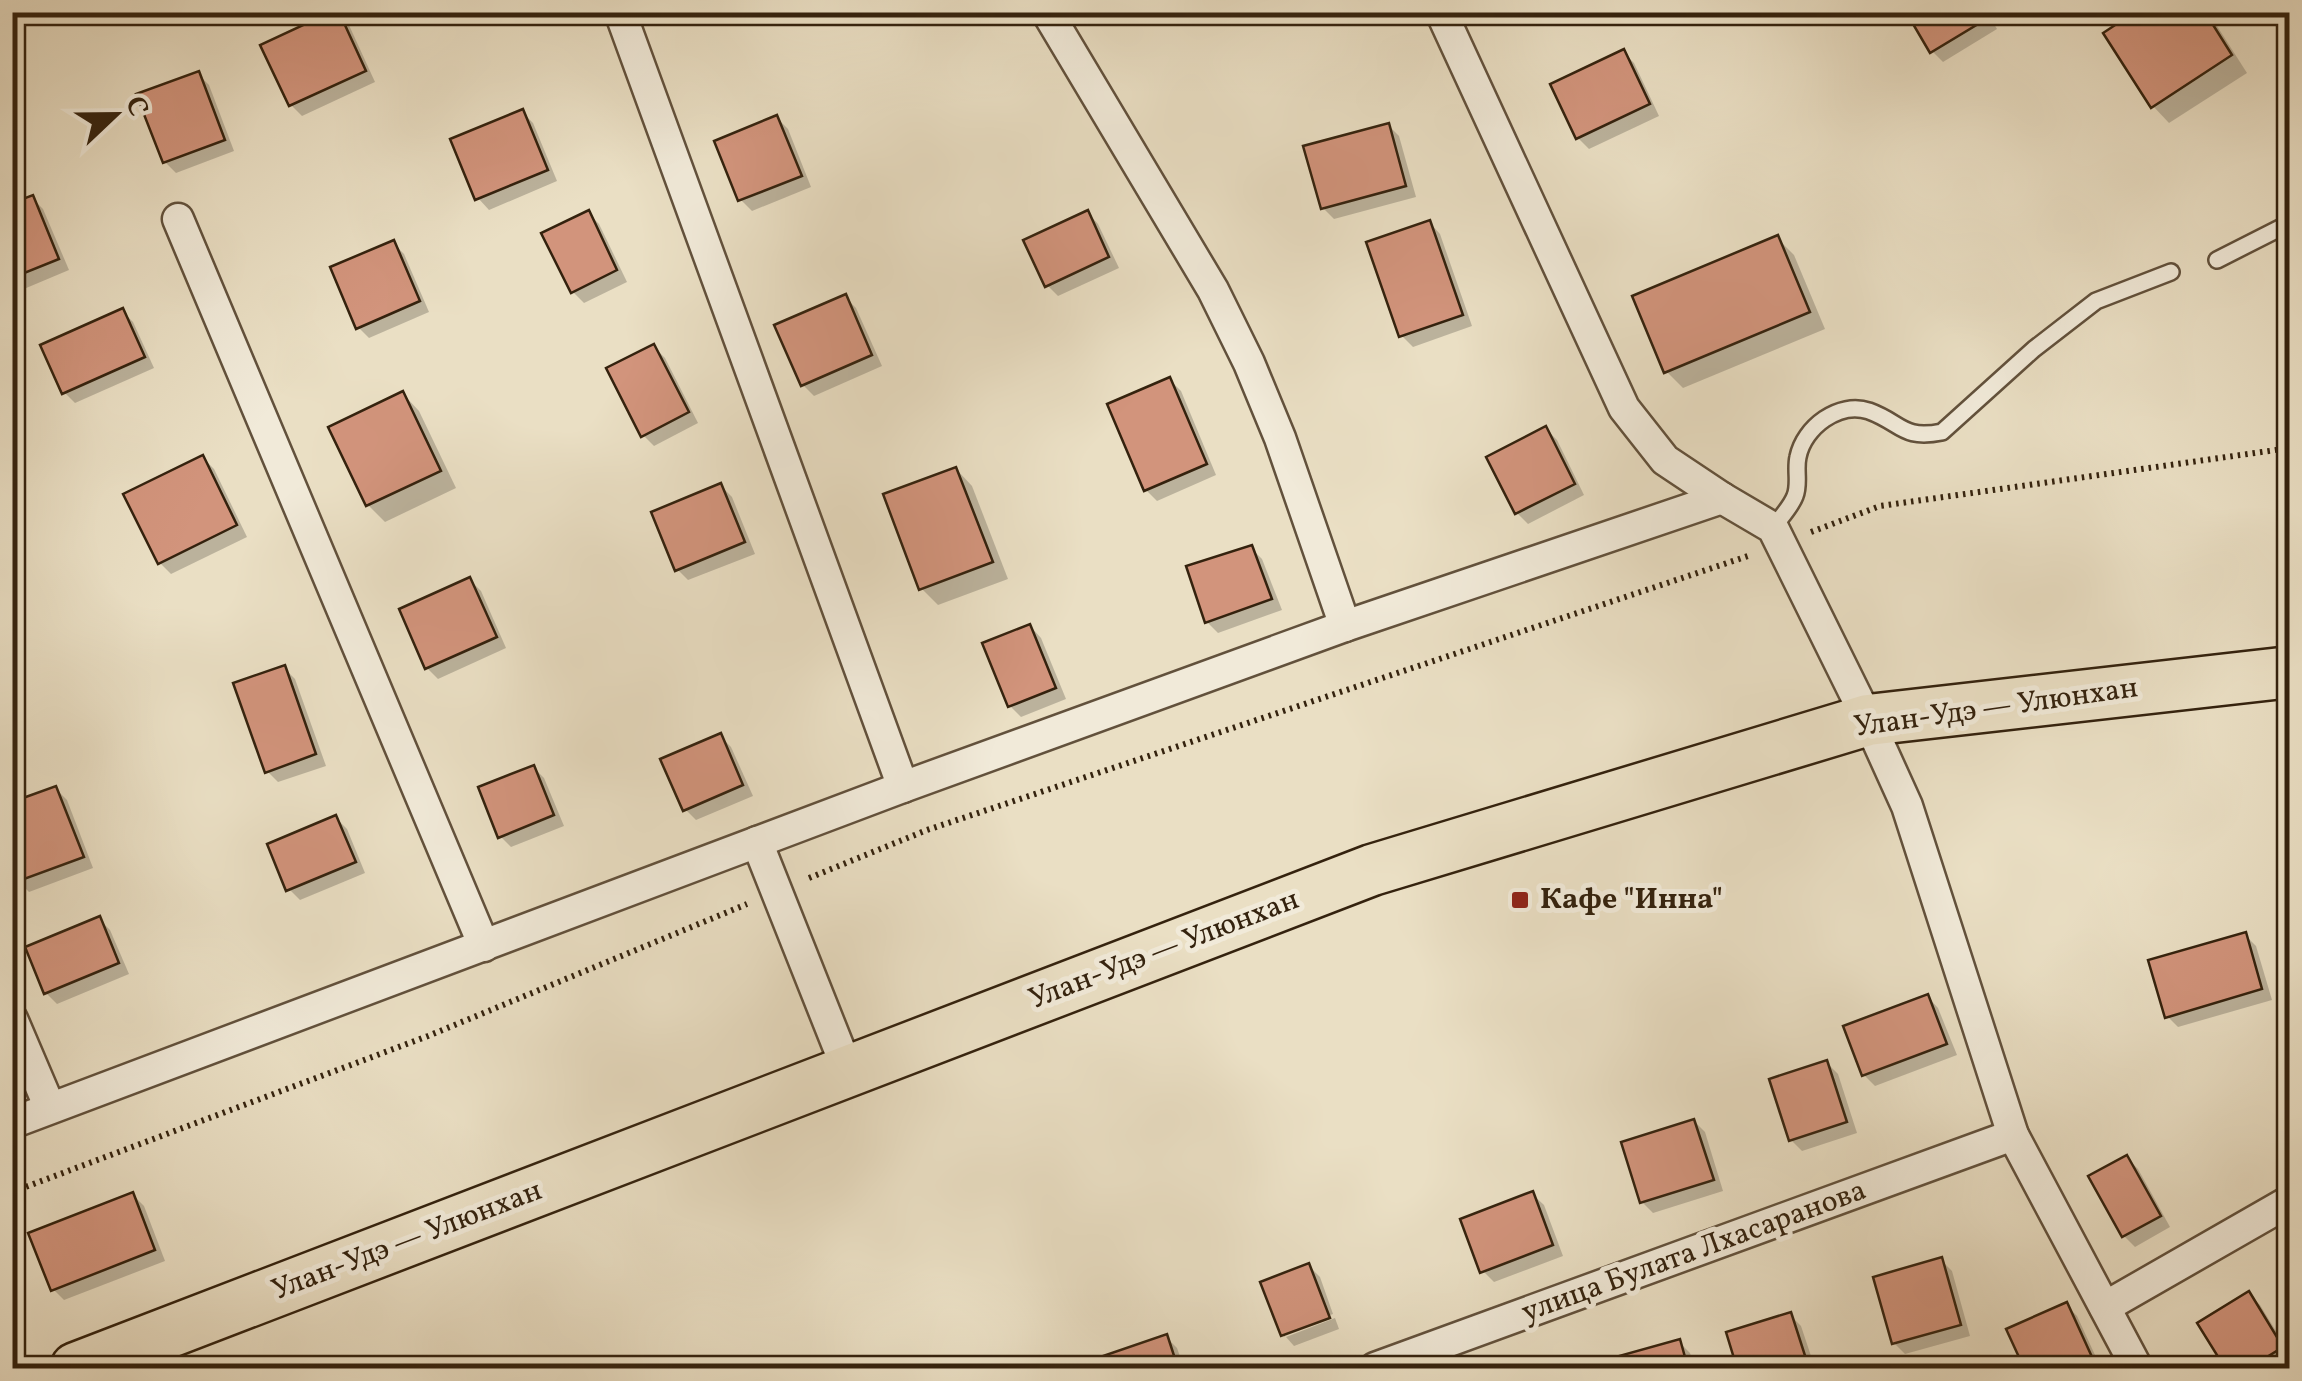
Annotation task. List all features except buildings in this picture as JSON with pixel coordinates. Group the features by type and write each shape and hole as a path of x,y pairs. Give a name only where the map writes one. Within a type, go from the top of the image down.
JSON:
{"main road":[{"name":"Улан-Удэ — Улюнхан","path":"76,1368 1372,870 1868,720 2290,672"}],"street":[{"path":"620,12 903,787"},
{"path":"1048,12 1214,290 1280,438 1345,626"},
{"path":"1442,12 1624,408 1664,460 1776,536 1907,806 2013,1136 2137,1368"},
{"path":"178,219 484,946"},
{"path":"12,1122 903,787 1345,626 1722,498"},
{"path":"757,842 848,1072"},
{"path":"12,1019 50,1108"},
{"name":"улица Булата Лхасаранова","path":"1375,1368 2013,1136"},
{"path":"2105,1307 2290,1201"}],"lane":[{"path":"2217,260 2290,222"},
{"path":"1776,536 1795,497 1799,452 1807,436 1834,413 1868,410 1902,431 1924,436 1942,432 2034,349 2096,301 2171,272"}],"path":[{"path":"12,1192 428,1036 927,830 1776,536 1880,506 2290,448"}],"place":[{"name":"Кафе \"Инна\"","path":"1520,900"}]}
